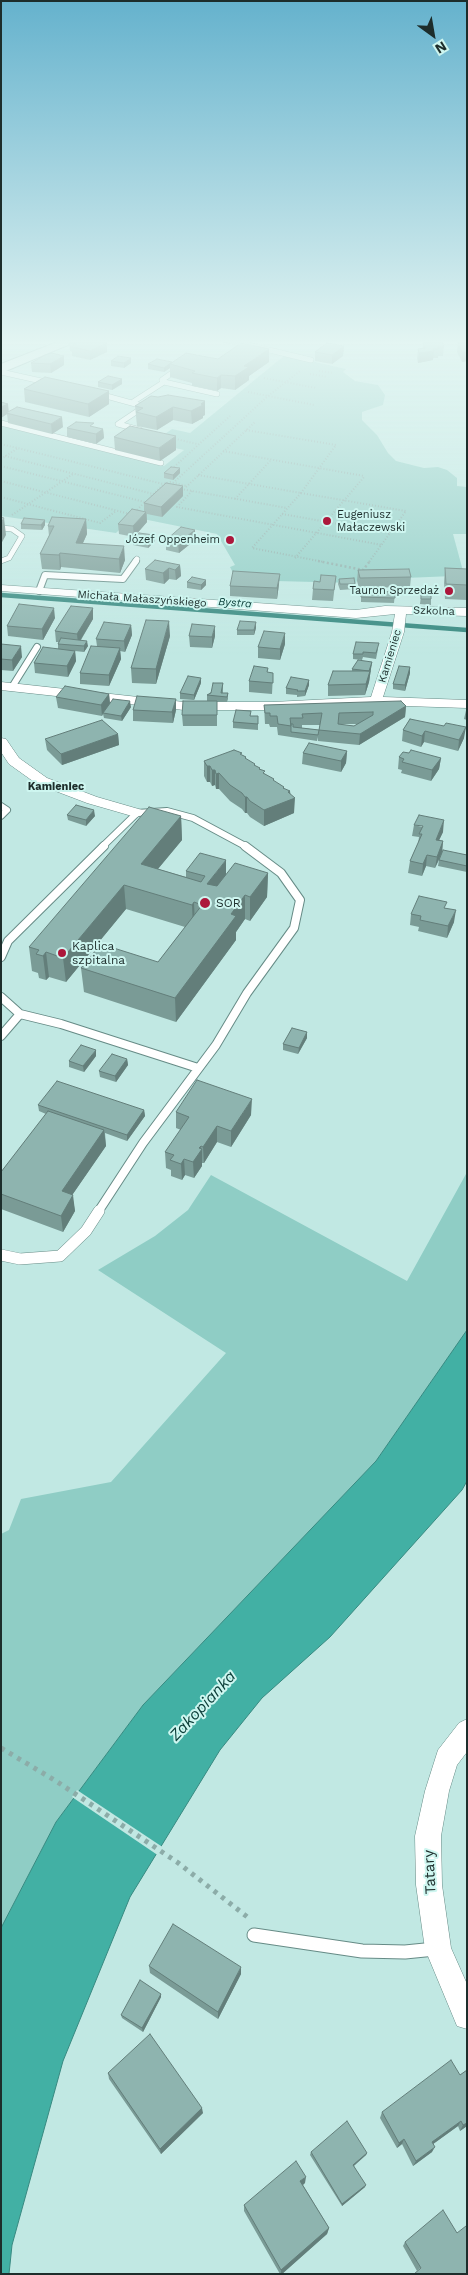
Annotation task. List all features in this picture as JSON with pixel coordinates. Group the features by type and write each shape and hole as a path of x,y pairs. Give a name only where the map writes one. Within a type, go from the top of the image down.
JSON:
{"street":[{"name":"Michała Małaszyńskiego","path":"1,588 356,614 379,610 401,614"},
{"name":"Szkolna","path":"401,614 467,612"},
{"name":"Kamieniec","path":"376,701 398,632 401,614"},
{"name":"Kamieniec","path":"7,686 184,706 273,706 376,701 467,704"},
{"path":"3,749 14,761 42,781 92,800 138,813"},
{"name":"Tatary","path":"467,1731 448,1760 436,1791 428,1836 429,1885 438,1949 467,2016"}],"lane":[{"path":"90,445 162,463"},
{"path":"1,528 12,529 22,536 9,558 1,561"},
{"path":"39,591 45,575 123,579 137,559"},
{"path":"7,686 37,647"},
{"path":"1,806 7,810 1,816"},
{"path":"1,957 8,942 138,813 167,811 194,818 247,847 280,873 300,900 294,928 247,993 216,1045 143,1143 86,1232 60,1256 20,1259 1,1255"},
{"path":"1,997 20,1014 60,1024 198,1068"},
{"path":"1,1036 20,1014"},
{"path":"254,1935 362,1951 405,1952 438,1949"}],"path":[{"path":"6,445 157,483 173,483 187,486"},
{"path":"173,468 197,445"},
{"path":"173,483 212,445"},
{"path":"183,489 229,445"},
{"path":"198,475 301,493 406,511 363,570 252,548 301,493 336,445"},
{"path":"1,459 18,448"},
{"path":"223,451 364,476 324,521 295,558"},
{"path":"5,456 153,494"},
{"path":"235,499 271,460"},
{"path":"1,466 146,502"},
{"path":"12,515 73,474"},
{"path":"157,483 162,478"},
{"path":"1,481 133,515 163,484"},
{"path":"160,487 168,489"},
{"path":"176,489 287,508"},
{"path":"192,491 177,507 382,545"},
{"path":"1,497 100,523 116,512"},
{"path":"282,514 390,533"},
{"path":"1,1748 56,1782 176,1862 252,1920 261,1921"}],"shaded area":[{"path":"1,445 81,445 164,466 184,450 162,445 383,445 396,461 424,468 438,467 447,470 457,478 457,486 467,487 467,534 453,534 463,571 453,576 357,580 356,583 275,581 234,575 230,567 235,565 217,534 133,517 116,533 1,516"},
{"path":"466,1174 467,1330 376,1461 143,1705 56,1822 1,1928 1,1534 9,1530 21,1499 111,1482 226,1353 98,1270 155,1236 188,1210 211,1175 407,1281"}],"water":[{"name":"Zakopianka","path":"467,1330 467,1481 462,1490 330,1637 262,1698 220,1750 130,1897 63,2061 12,2245 9,2274 1,2274 1,1928 56,1822 143,1705 376,1461"}],"pier":[{"path":"77,1790 164,1848 159,1856 72,1797"}],"building":[{"path":"147,445 163,445 159,448"},
{"path":"171,467 180,468 173,475 164,473"},
{"path":"166,483 183,486 161,507 144,503"},
{"path":"132,509 146,512 133,526 118,524"},
{"path":"52,517 86,519 76,543 124,546 119,559 60,553 59,555 40,554 54,526 48,526"},
{"path":"24,518 45,520 41,525 21,524"},
{"path":"181,527 195,530 178,543 166,540"},
{"path":"139,533 154,535 148,542 133,540"},
{"path":"155,560 180,565 175,570 169,568 163,573 145,569"},
{"path":"445,568 467,569 467,585 446,584"},
{"path":"409,569 411,577 360,578 358,570"},
{"path":"233,571 280,574 277,588 230,586"},
{"path":"321,575 336,576 334,590 313,589 314,581 320,582"},
{"path":"192,577 206,580 201,585 187,582"},
{"path":"354,578 355,584 340,584 339,579"},
{"path":"361,591 395,592 395,598 361,597"},
{"path":"421,595 431,595 431,599 421,599"},
{"path":"19,604 54,608 42,629 7,626"},
{"path":"71,606 93,608 77,634 55,631"},
{"path":"146,620 169,621 156,669 131,668"},
{"path":"240,621 256,622 254,630 237,630"},
{"path":"104,622 131,625 124,641 96,639"},
{"path":"192,624 215,626 212,637 189,636"},
{"path":"264,631 285,633 280,649 258,647"},
{"path":"61,638 87,641 84,646 58,644"},
{"path":"356,642 379,643 376,653 363,652 363,654 353,654"},
{"path":"1,644 21,646 12,660 1,659"},
{"path":"91,646 120,648 109,675 80,673"},
{"path":"43,647 75,651 67,666 34,663"},
{"path":"358,660 372,662 369,671 352,669"},
{"path":"254,666 268,668 267,672 273,673 273,683 249,681"},
{"path":"399,666 410,667 405,685 393,684"},
{"path":"333,671 370,671 366,684 328,685"},
{"path":"188,676 201,678 194,695 180,693"},
{"path":"291,677 309,680 305,691 286,688"},
{"path":"213,683 223,683 221,693 228,693 227,697 207,695 211,693"},
{"path":"65,686 109,694 101,705 56,697"},
{"path":"137,696 176,699 172,712 133,710"},
{"path":"113,699 130,701 121,716 103,713"},
{"path":"183,701 217,701 217,715 182,715"},
{"path":"401,701 406,706 360,734 319,730 322,713 302,714 303,718 290,718 291,726 278,724 277,716 270,716 270,713 265,713 264,705","holes":["373,712 373,715 354,726 338,724 339,713"]},
{"path":"236,710 251,711 250,716 258,716 258,724 233,722"},
{"path":"410,719 444,726 446,723 466,727 459,740 425,731 422,736 403,730"},
{"path":"102,720 118,734 61,754 45,739"},
{"path":"291,724 293,724 293,727 319,730 318,735 291,732"},
{"path":"309,743 347,751 341,761 303,753"},
{"path":"234,750 242,753 240,754 259,769 265,771 263,773 290,791 288,792 295,798 264,810 230,785 219,773 216,774 215,770 207,766 204,761"},
{"path":"411,750 441,758 432,770 402,762 404,759 399,757 403,752 409,753"},
{"path":"76,805 94,810 86,820 67,815"},
{"path":"149,807 181,816 141,864 201,882 205,876 186,871 200,853 226,860 207,884 217,886 235,863 268,873 250,897 245,895 231,914 236,916 175,998 81,968 101,944 158,962 202,905 194,902 192,905 124,885 63,958 46,952 43,956 36,954 39,950 29,947"},
{"path":"419,815 444,820 436,840 443,841 437,857 427,855 423,864 410,861 422,834 419,834 423,826 414,825"},
{"path":"443,850 467,855 467,866 439,860"},
{"path":"419,896 447,902 444,908 456,910 448,926 420,920 421,916 411,914"},
{"path":"292,1028 307,1032 299,1048 283,1044"},
{"path":"81,1045 96,1050 83,1066 69,1061"},
{"path":"112,1054 127,1059 115,1076 99,1071"},
{"path":"197,1080 252,1099 231,1131 217,1126 203,1147 199,1148 202,1149 193,1162 184,1159 181,1164 170,1160 174,1155 165,1152 189,1117 176,1112"},
{"path":"57,1081 144,1110 127,1135 38,1105"},
{"path":"48,1111 104,1130 62,1191 73,1195 61,1216 1,1194 1,1172"},
{"path":"173,1924 241,1967 218,2012 149,1966"},
{"path":"140,1980 161,1994 142,2028 121,2015"},
{"path":"150,2034 202,2108 160,2149 108,2073"},
{"path":"451,2060 460,2075 467,2070 467,2123 463,2125 461,2121 432,2142 435,2147 416,2161 404,2139 399,2143 382,2112"},
{"path":"347,2121 367,2153 353,2165 366,2185 342,2204 311,2152"},
{"path":"296,2161 306,2177 300,2181 329,2228 281,2270 244,2205"},
{"path":"443,2210 457,2233 467,2227 467,2274 414,2274 421,2268 405,2242"}],"waterway":[{"name":"Bystra","path":"1,595 467,630"}],"place":[{"name":"Eugeniusz Małaczewski","path":"327,521"},
{"name":"Józef Oppenheim","path":"230,540"},
{"name":"Tauron Sprzedaż","path":"449,591"},
{"name":"SOR","path":"205,903"},
{"name":"Kaplica szpitalna","path":"62,953"}],"district":[{"name":"Kamieniec","path":"56,787"}]}
